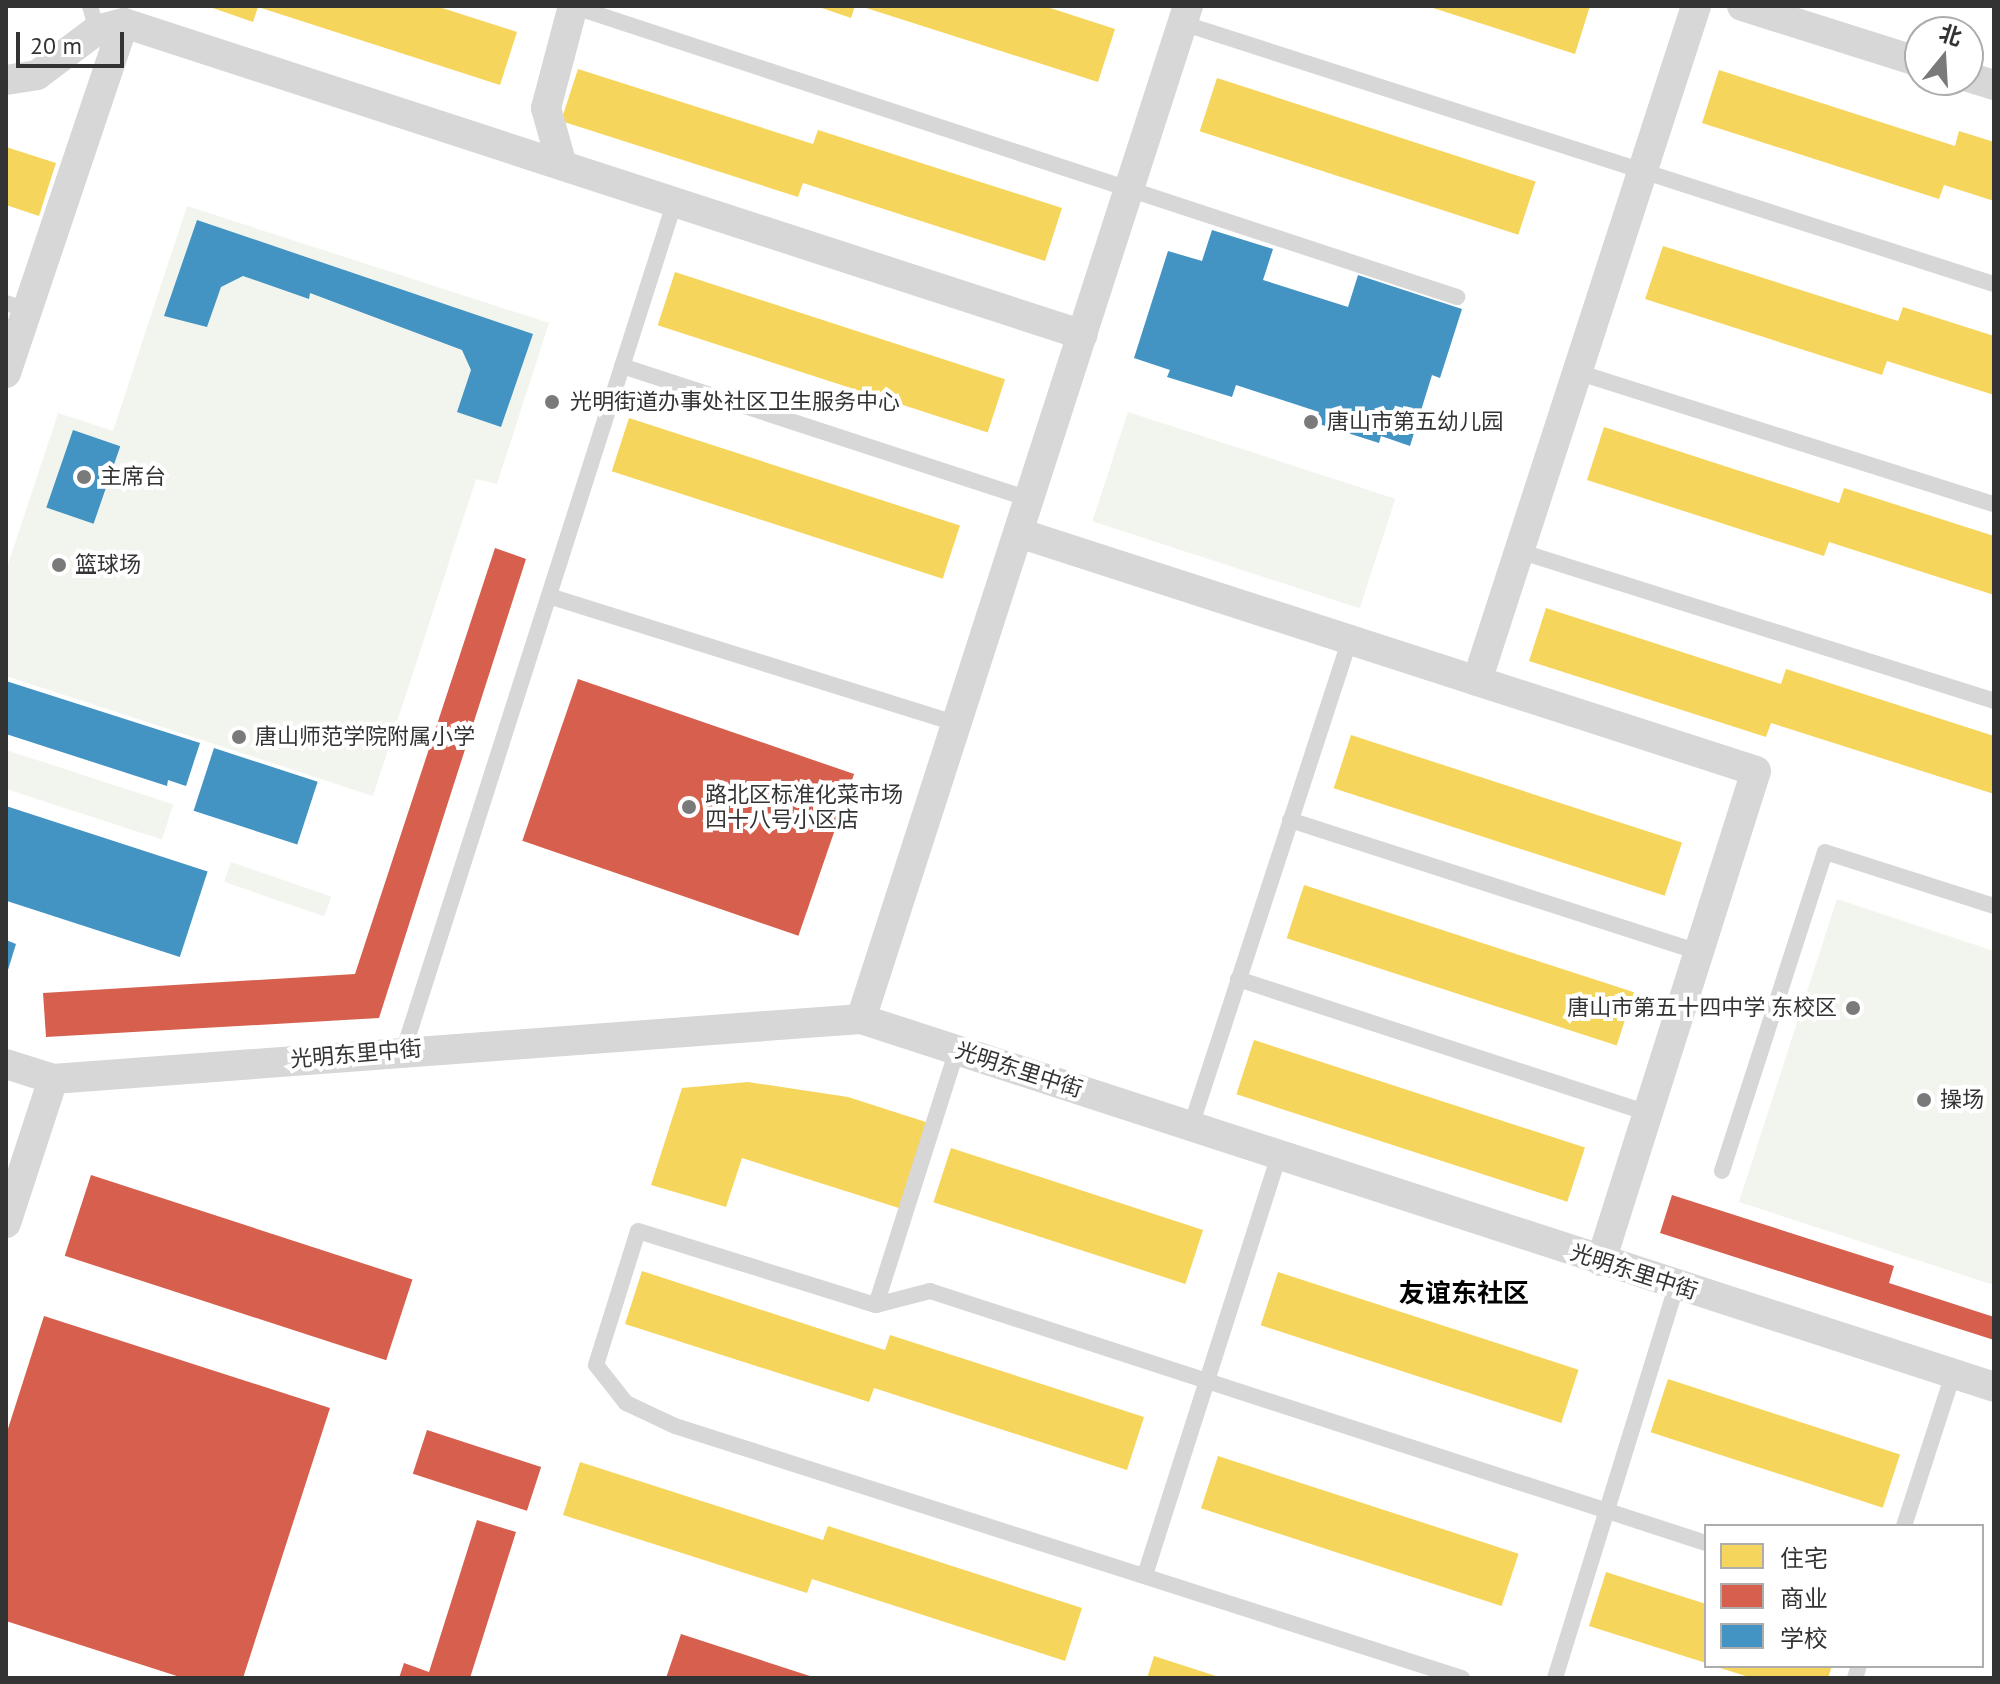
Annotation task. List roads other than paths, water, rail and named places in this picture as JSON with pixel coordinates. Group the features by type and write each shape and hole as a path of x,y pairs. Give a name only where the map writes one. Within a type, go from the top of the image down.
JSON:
{"street":[{"path":"562,165 546,108 572,6"},
{"path":"1477,681 1696,6"},
{"path":"1742,6 1904,57"},
{"path":"861,1019 1185,14"},
{"path":"104,19 1083,335"},
{"path":"6,80 37,75 104,19"},
{"path":"6,373 16,306 104,19"},
{"path":"1019,533 1756,771 1601,1261"},
{"name":"光明东里中街","path":"6,1064 53,1079 404,1049 861,1019 1994,1387"},
{"path":"6,1223 53,1079"}],"lane":[{"path":"572,6 1457,297"},
{"path":"1185,14 1643,171 1994,284"},
{"path":"404,1049 675,201"},
{"path":"622,366 1030,499"},
{"path":"1577,372 1994,504"},
{"path":"1519,551 1994,701"},
{"path":"549,596 957,724"},
{"path":"1191,1126 1350,639"},
{"path":"1290,820 1698,952"},
{"path":"1722,1171 1825,852 1994,906"},
{"path":"1238,979 1647,1113"},
{"path":"876,1305 957,1049"},
{"path":"1145,1575 1279,1156"},
{"path":"1462,1678 675,1426 626,1403 596,1365 638,1231 876,1305 930,1291 1704,1542"},
{"path":"1555,1678 1676,1286"},
{"path":"1905,1524 1953,1374"}],"place":[{"name":"光明街道办事处社区卫生服务中心","path":"552,402"},
{"name":"唐山市第五幼儿园","path":"1311,422"},
{"name":"主席台","path":"84,477"},
{"name":"篮球场","path":"59,565"},
{"name":"唐山师范学院附属小学","path":"239,737"},
{"name":"路北区标准化菜市场 四十八号小区店","path":"689,807"},
{"name":"唐山市第五十四中学 东校区","path":"1853,1008"},
{"name":"操场","path":"1924,1100"}],"district":[{"name":"友谊东社区","path":"1464,1293"}]}
